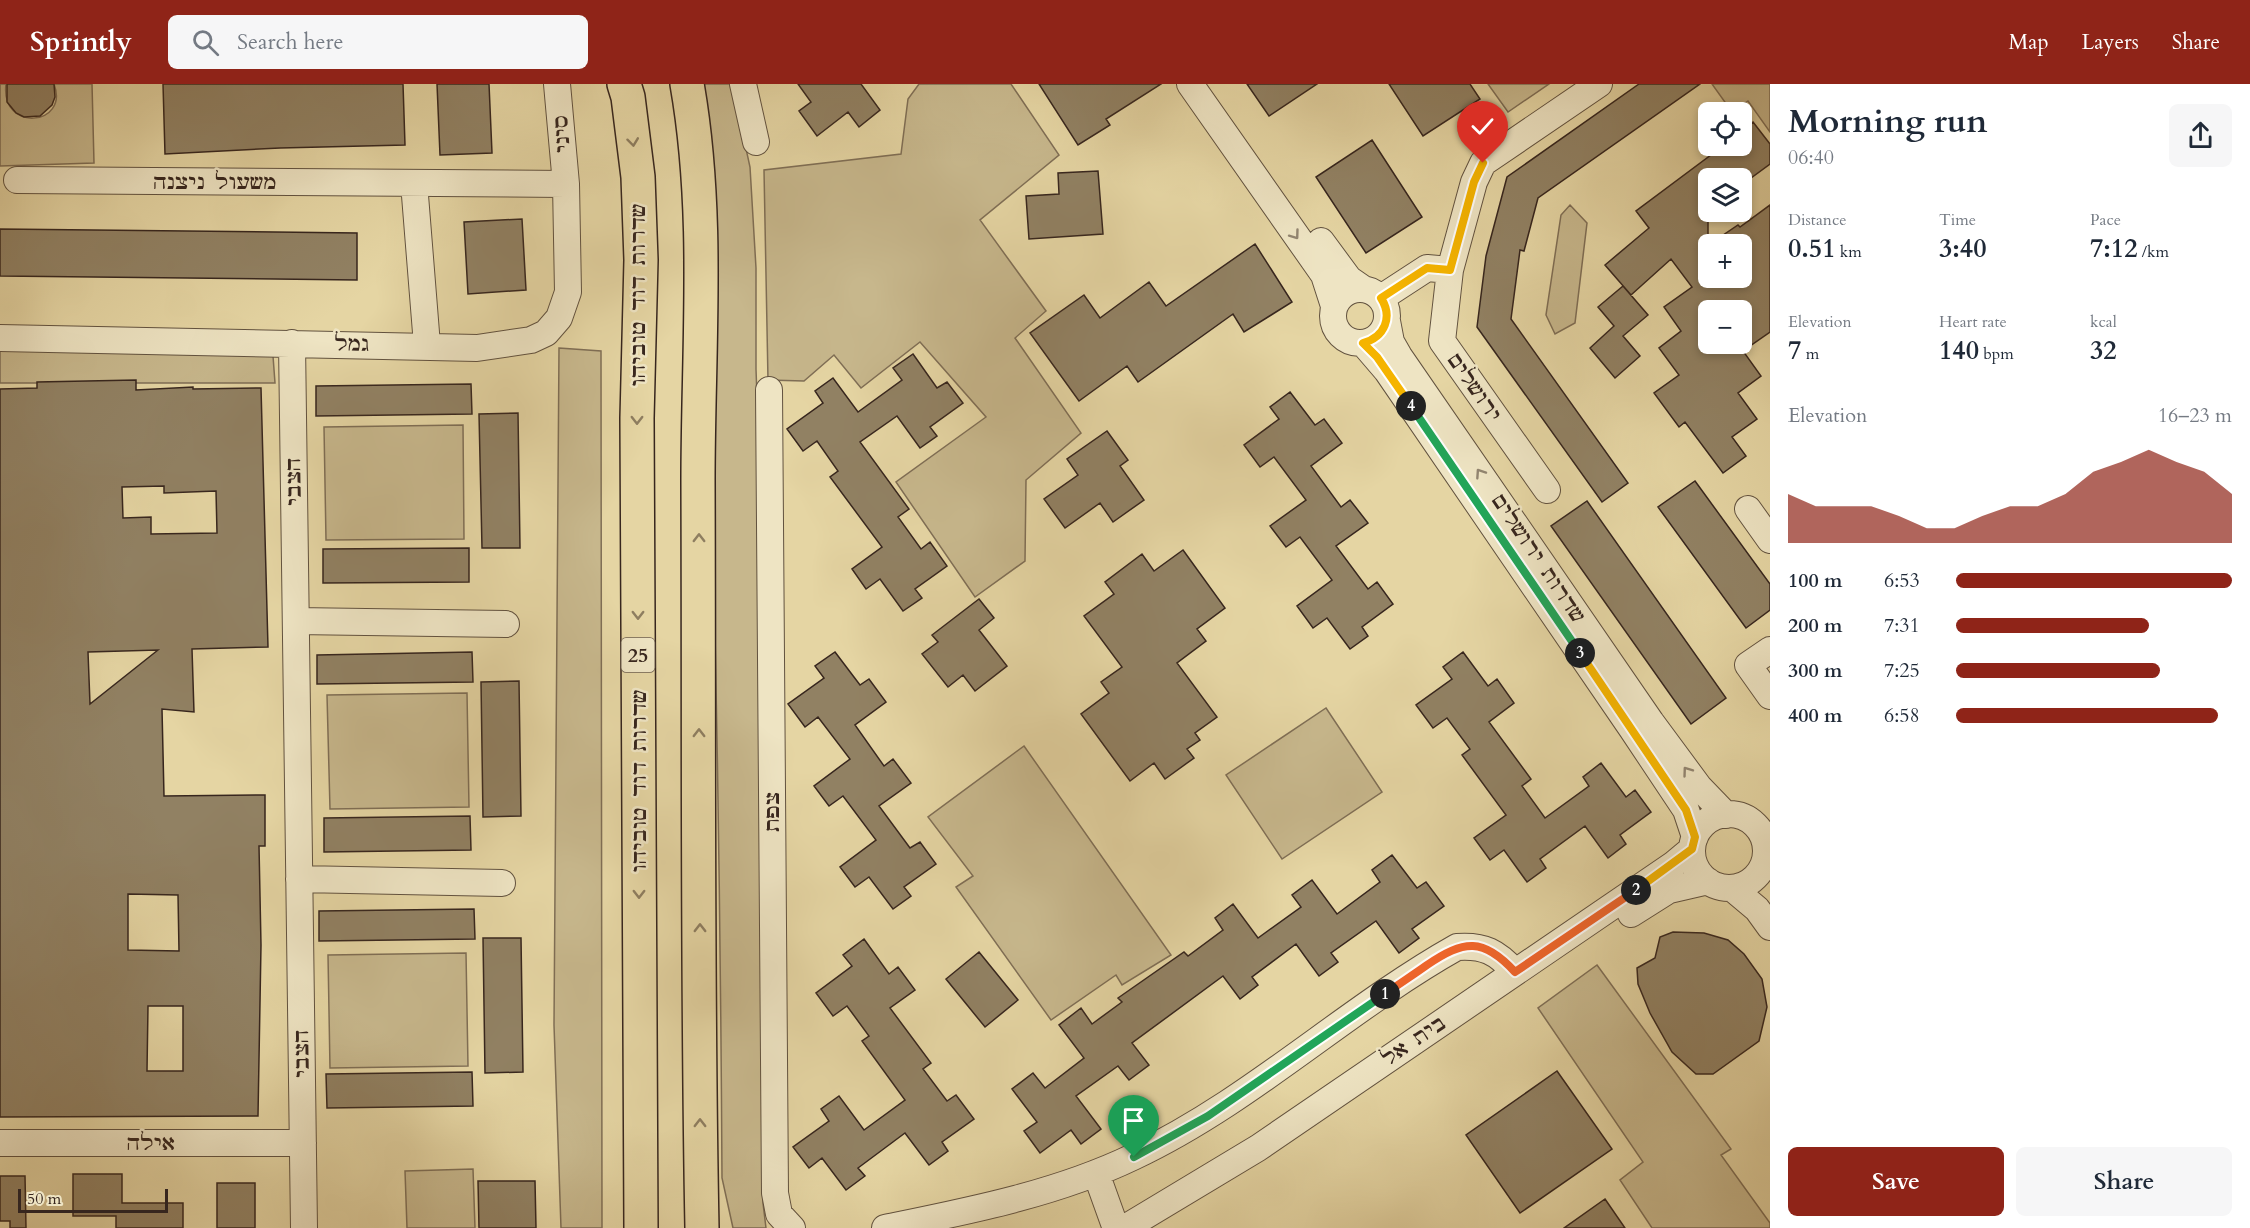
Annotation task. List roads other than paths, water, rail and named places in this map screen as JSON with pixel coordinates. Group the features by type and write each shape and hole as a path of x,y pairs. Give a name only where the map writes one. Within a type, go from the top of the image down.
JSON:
{"highway":[{"name":"שדרות דוד טוביהו","path":"624,84 638,177 641,260 637,418 641,1228"},
{"path":"687,84 698,172 702,260 698,419 702,1228"},
{"path":"701,1182 716,1228"}],"street":[{"name":"סיני","path":"557,84 566,184"},
{"path":"743,84 756,142"},
{"path":"1190,84 1324,276 1334,306 1333,314 1337,331 1348,340 1363,343 1379,336 1377,302 1349,279 1340,268 1210,84"},
{"name":"ירושלים","path":"1547,490 1442,341 1450,270 1474,182 1483,163 1599,84"},
{"name":"משעול ניצנה","path":"17,180 566,184"},
{"path":"414,183 427,345"},
{"name":"גמל","path":"0,338 427,345 477,348 531,340 546,333 559,318 568,292 566,184"},
{"path":"1377,302 1427,268 1450,270"},
{"path":"1334,306 1345,292 1377,302"},
{"name":"שדרות ירושלים","path":"1377,302 1391,342 1406,365 1651,722 1699,787 1732,815"},
{"name":"הצבי","path":"292,343 304,1228"},
{"name":"שדרות ירושלים","path":"1363,343 1387,371 1686,810 1694,843"},
{"name":"צפת","path":"769,390 775,1193 779,1214 792,1228"},
{"path":"1748,508 1770,540"},
{"path":"296,621 506,624"},
{"path":"1770,650 1748,665 1770,696"},
{"path":"1770,811 1732,815 1707,821 1694,843 1696,867 1757,909 1770,927"},
{"path":"1720,884 1750,881 1767,862 1764,841 1758,830 1750,821 1732,815"},
{"name":"בית אל","path":"1123,1227 1250,1153 1674,864 1694,843"},
{"path":"299,879 502,883"},
{"name":"בית אל","path":"1160,1228 1182,1209 1267,1159 1655,898 1683,886 1720,884"},
{"path":"885,1228 998,1203 1096,1173 1134,1157 1208,1116 1457,947 1474,945 1490,950 1515,972"},
{"name":"אילה","path":"0,1143 303,1143"},
{"path":"1096,1173 1123,1227"}]}
